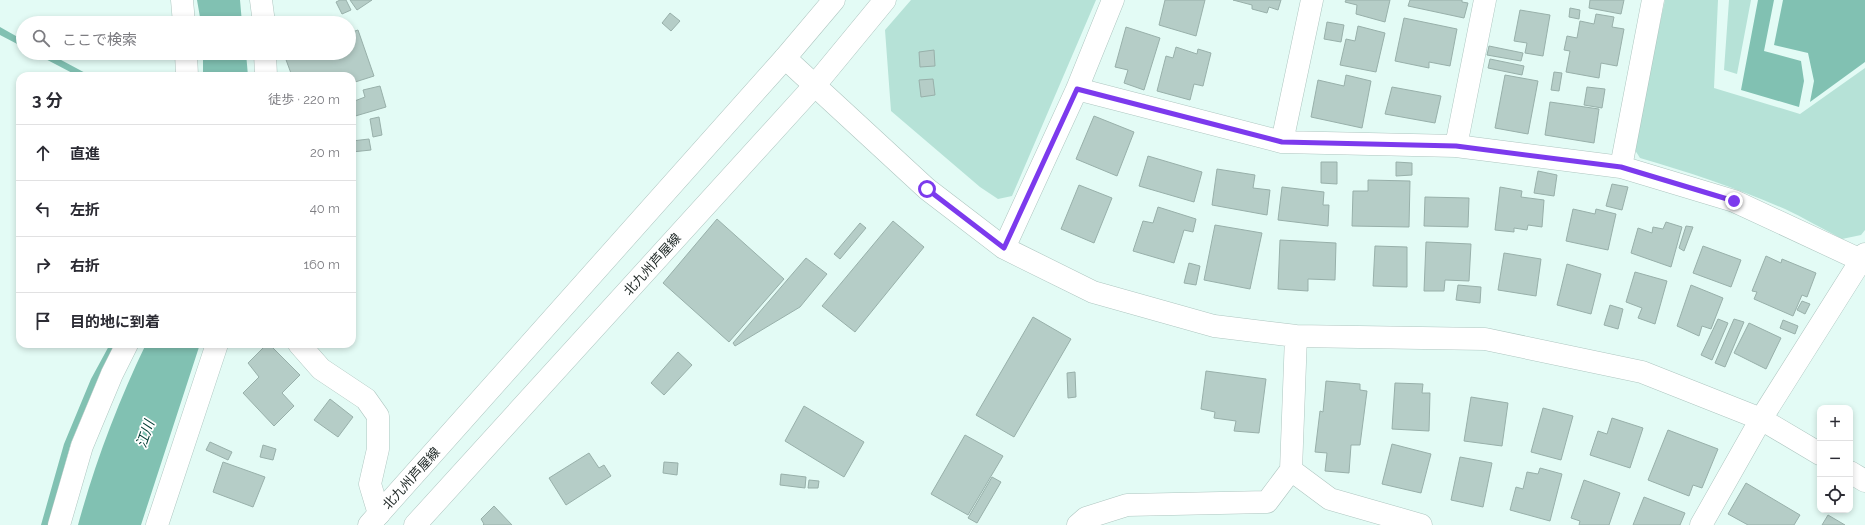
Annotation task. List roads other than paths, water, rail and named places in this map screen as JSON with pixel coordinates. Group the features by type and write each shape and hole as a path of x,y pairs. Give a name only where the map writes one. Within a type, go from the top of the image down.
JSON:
{"street":[{"path":"182,0 183,16"},
{"path":"261,0 263,16"},
{"name":"北九州芦屋線","path":"374,520 785,58 834,0"},
{"name":"北九州芦屋線","path":"415,525 815,85 885,0"},
{"path":"1004,248 1077,89 1113,0"},
{"path":"1282,142 1312,0"},
{"path":"1456,146 1485,0"},
{"path":"1621,167 1653,0"},
{"path":"785,58 927,189 1004,248 1093,292 1214,326 1296,336 1485,339 1642,372 1761,419 1817,452"},
{"path":"186,60 187,72"},
{"path":"265,60 266,72"},
{"path":"1077,89 1282,142 1456,146 1621,167 1734,201 1864,258 1761,419 1700,525"},
{"path":"1078,525 1086,518 1127,505 1267,502 1291,470 1296,336"},
{"path":"59,525 82,446 112,374 125,348"},
{"path":"157,525 216,348"},
{"path":"303,348 321,369 366,399 378,416 378,449 370,484 374,520"},
{"path":"1291,470 1330,499 1422,525"},
{"path":"1853,474 1865,480"}],"water":[{"path":"197,0 240,0 241,16 200,16"},
{"path":"1758,0 1774,0 1764,51 1801,61 1804,81 1799,107 1741,90"},
{"path":"1783,0 1865,0 1865,62 1810,102 1814,81 1808,53 1774,45"},
{"path":"0,27 16,36 16,43 0,35"},
{"path":"47,60 61,60 84,72 70,72"},
{"path":"203,60 247,60 248,72 203,72"},
{"path":"108,348 113,348 102,369 71,443 48,525 41,525 64,444 91,379"},
{"name":"江川","path":"144,348 199,348 141,525 78,525 108,433"}]}
